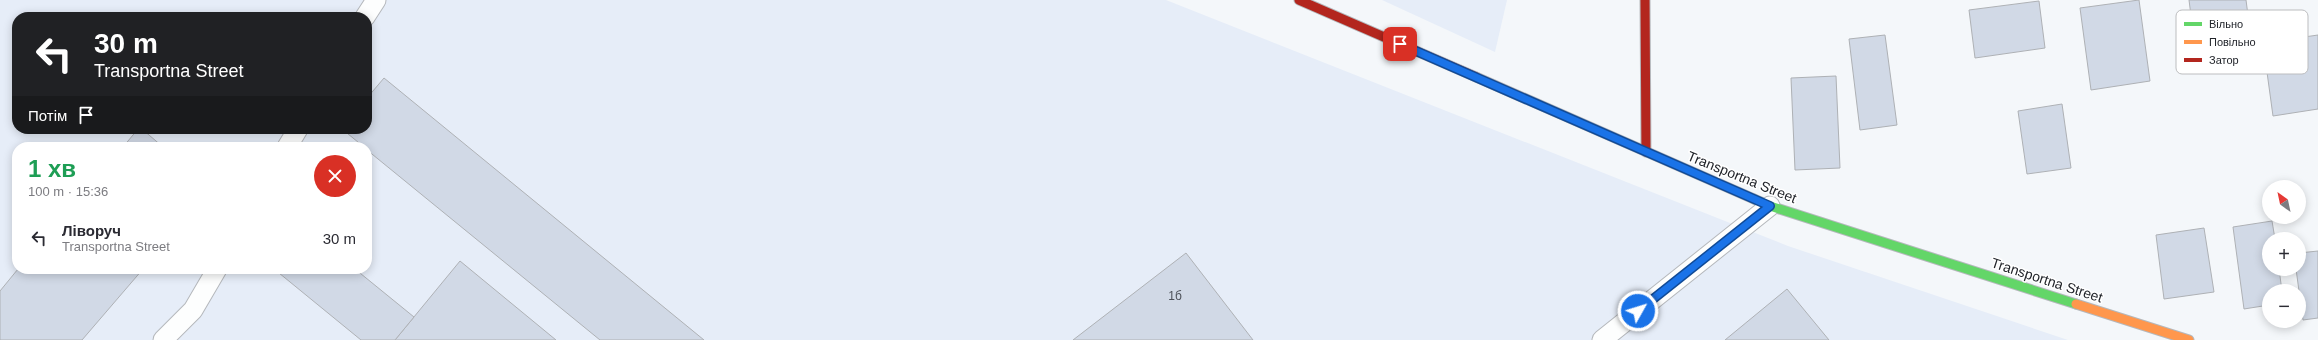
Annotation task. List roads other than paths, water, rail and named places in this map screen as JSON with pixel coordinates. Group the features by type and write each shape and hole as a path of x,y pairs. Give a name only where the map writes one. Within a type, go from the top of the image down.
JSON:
{"street":[{"name":"Transportna Street","path":"1299,0 1770,206 2189,340"},
{"path":"1645,0 1646,152"}],"lane":[{"path":"368,12 376,0"},
{"path":"1602,340 1770,206"},
{"path":"163,340 193,310 214,274"}]}
